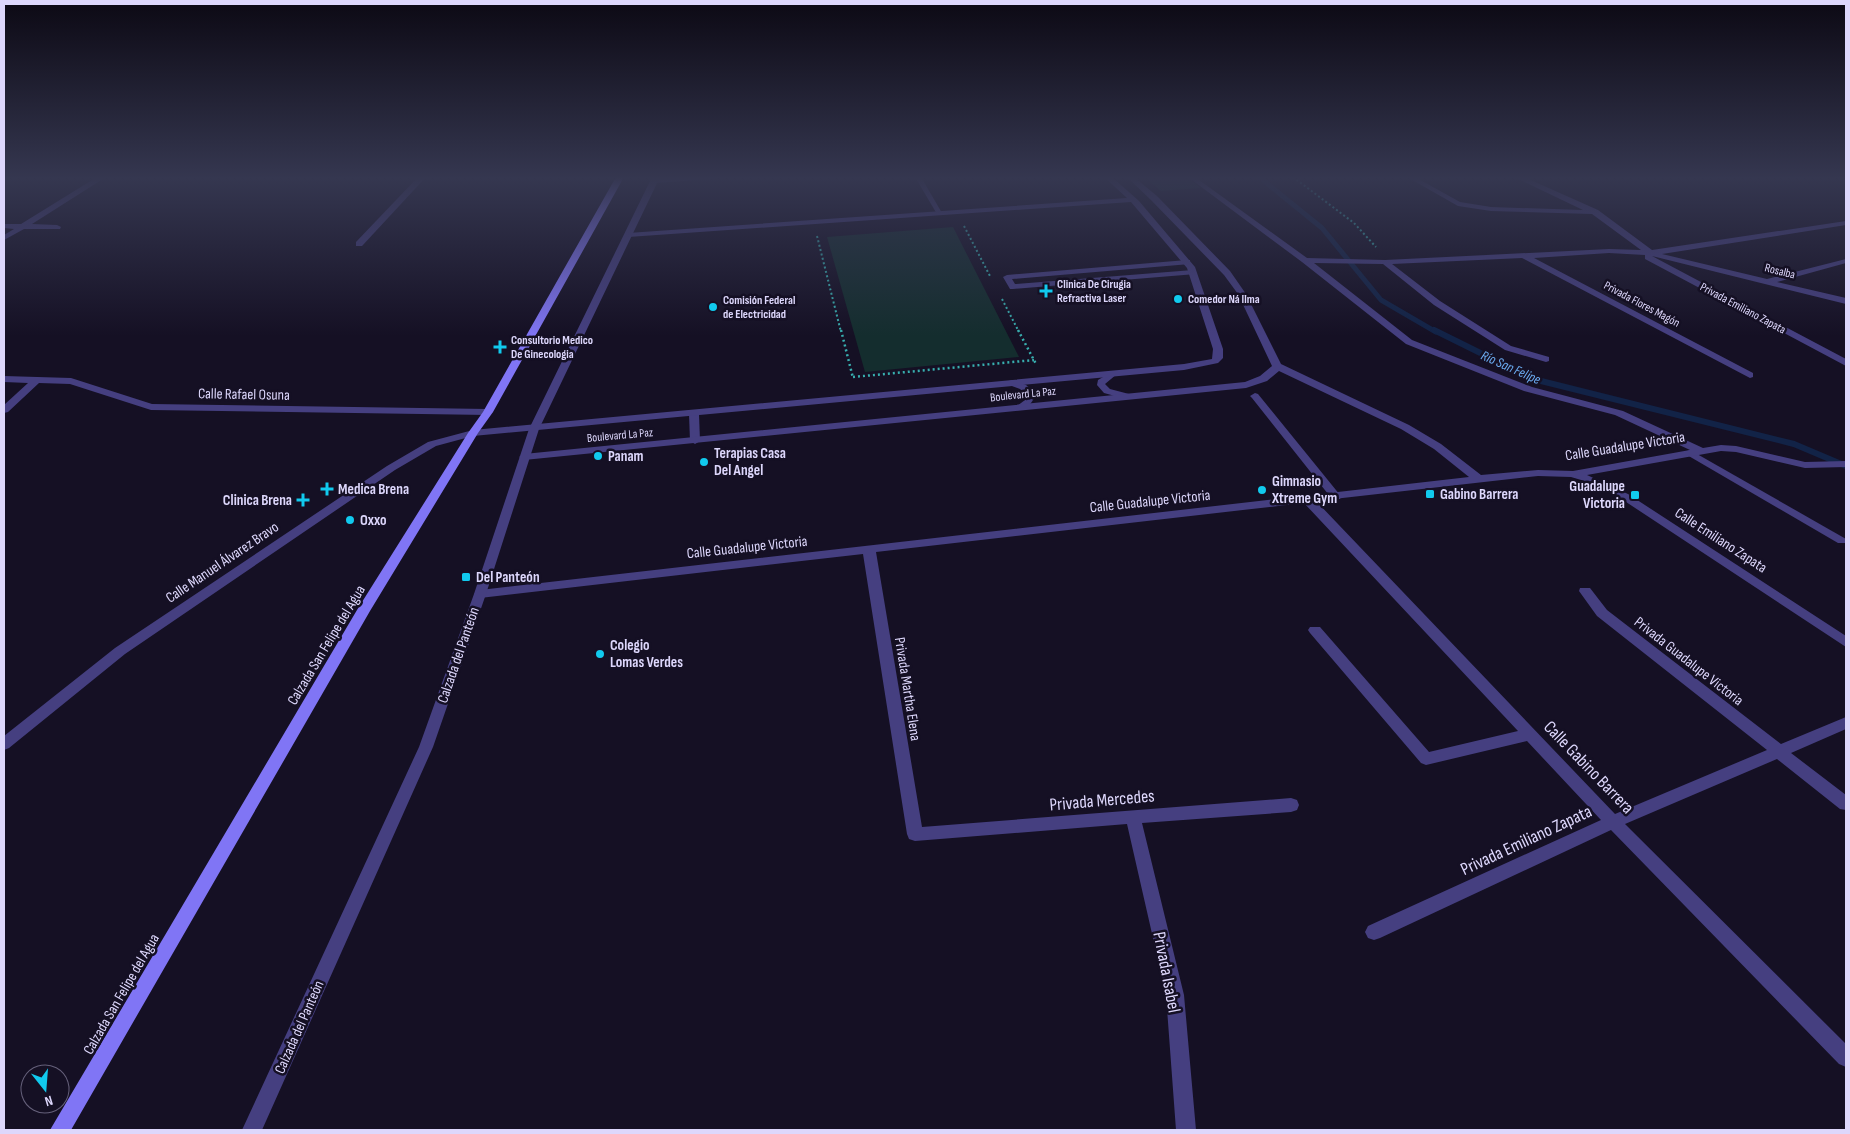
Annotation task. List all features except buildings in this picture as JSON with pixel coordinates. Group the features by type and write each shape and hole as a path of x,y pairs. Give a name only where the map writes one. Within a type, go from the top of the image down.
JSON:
{"main road":[{"name":"Calzada San Felipe del Agua","path":"60,1130 364,610 473,433 488,412 590,230"}],"street":[{"path":"4,238 17,230"},
{"path":"359,244 372,230"},
{"name":"Calzada del Panteón","path":"252,1130 426,747 480,594 534,428 630,230"},
{"path":"628,235 701,230"},
{"name":"Boulevard La Paz","path":"534,428 1209,364 1218,358 1218,349 1193,272 1187,262 1159,230"},
{"path":"1185,230 1227,272 1242,294 1277,366 1312,385 1371,409 1425,438 1479,479"},
{"path":"1264,230 1305,260 1394,332 1416,346 1528,389 1619,413 1696,452"},
{"path":"1620,230 1650,253"},
{"path":"1305,260 1385,262 1609,251 1650,253 1801,230"},
{"name":"Privada Emiliano Zapata","path":"1639,252 1846,363"},
{"name":"Rosalba","path":"1650,253 1846,301"},
{"name":"Privada Flores Magón","path":"1522,255 1750,375"},
{"path":"1767,281 1846,261"},
{"path":"1385,262 1437,303 1508,348 1546,359"},
{"path":"1832,355 1846,352"},
{"name":"Boulevard La Paz","path":"524,457 1246,385 1266,378 1277,366"},
{"name":"Calle Rafael Osuna","path":"4,379 71,381 151,407 488,412"},
{"path":"4,410 37,380"},
{"name":"Calle Manuel Álvarez Bravo","path":"4,744 120,651 383,473 432,444 473,433 534,428"},
{"name":"Calle Guadalupe Victoria","path":"480,594 1479,479 1538,473 1573,474 1729,448 1798,464 1820,466 1846,464"},
{"name":"Calle Emiliano Zapata","path":"1573,474 1592,480 1624,496 1846,642"},
{"name":"Calle Gabino Barrera","path":"1308,500 1613,822 1846,1057"},
{"name":"Privada Martha Elena","path":"869,550 915,834"},
{"name":"Privada Guadalupe Victoria","path":"1586,591 1602,613 1779,751"},
{"path":"1315,630 1426,759 1530,734"},
{"name":"Privada Emiliano Zapata","path":"1374,932 1613,822 1846,723"},
{"path":"1779,751 1846,804"},
{"name":"Privada Mercedes","path":"915,834 1291,805"},
{"name":"Privada Isabel","path":"1133,817 1175,995 1186,1130"}],"lane":[{"path":"1187,262 1007,277 1013,287 1193,272"},
{"path":"1113,374 1101,382 1101,385 1107,391 1126,396"},
{"path":"1012,383 1032,393 1029,400 1022,406"},
{"path":"1255,396 1336,496"},
{"path":"694,414 695,441"},
{"path":"1696,452 1842,541"}],"path":[{"path":"816,230 858,398"},
{"path":"1361,230 1375,244 1385,262"},
{"path":"853,377 1034,360"}],"green space":[{"path":"916,230 954,230 1019,357 865,372 827,237"}],"waterway":[{"name":"Río San Felipe","path":"1324,230 1381,300 1436,332"},
{"name":"Río San Felipe","path":"1434,330 1533,379 1794,444 1846,466"}],"place":[{"name":"Clinica De Cirugia Refractiva Laser","path":"1046,291"},
{"name":"Comedor Ná Ilma","path":"1178,299"},
{"name":"Comisión Federal de Electricidad","path":"713,307"},
{"name":"Consultorio Medico De Ginecologia","path":"500,347"},
{"name":"Panam","path":"598,456"},
{"name":"Terapias Casa Del Angel","path":"704,462"},
{"name":"Medica Brena","path":"327,489"},
{"name":"Gimnasio Xtreme Gym","path":"1262,490"},
{"name":"Gabino Barrera","path":"1430,494"},
{"name":"Guadalupe Victoria","path":"1635,495"},
{"name":"Clinica Brena","path":"303,500"},
{"name":"Oxxo","path":"350,520"},
{"name":"Del Panteón","path":"466,577"},
{"name":"Colegio Lomas Verdes","path":"600,654"}]}
